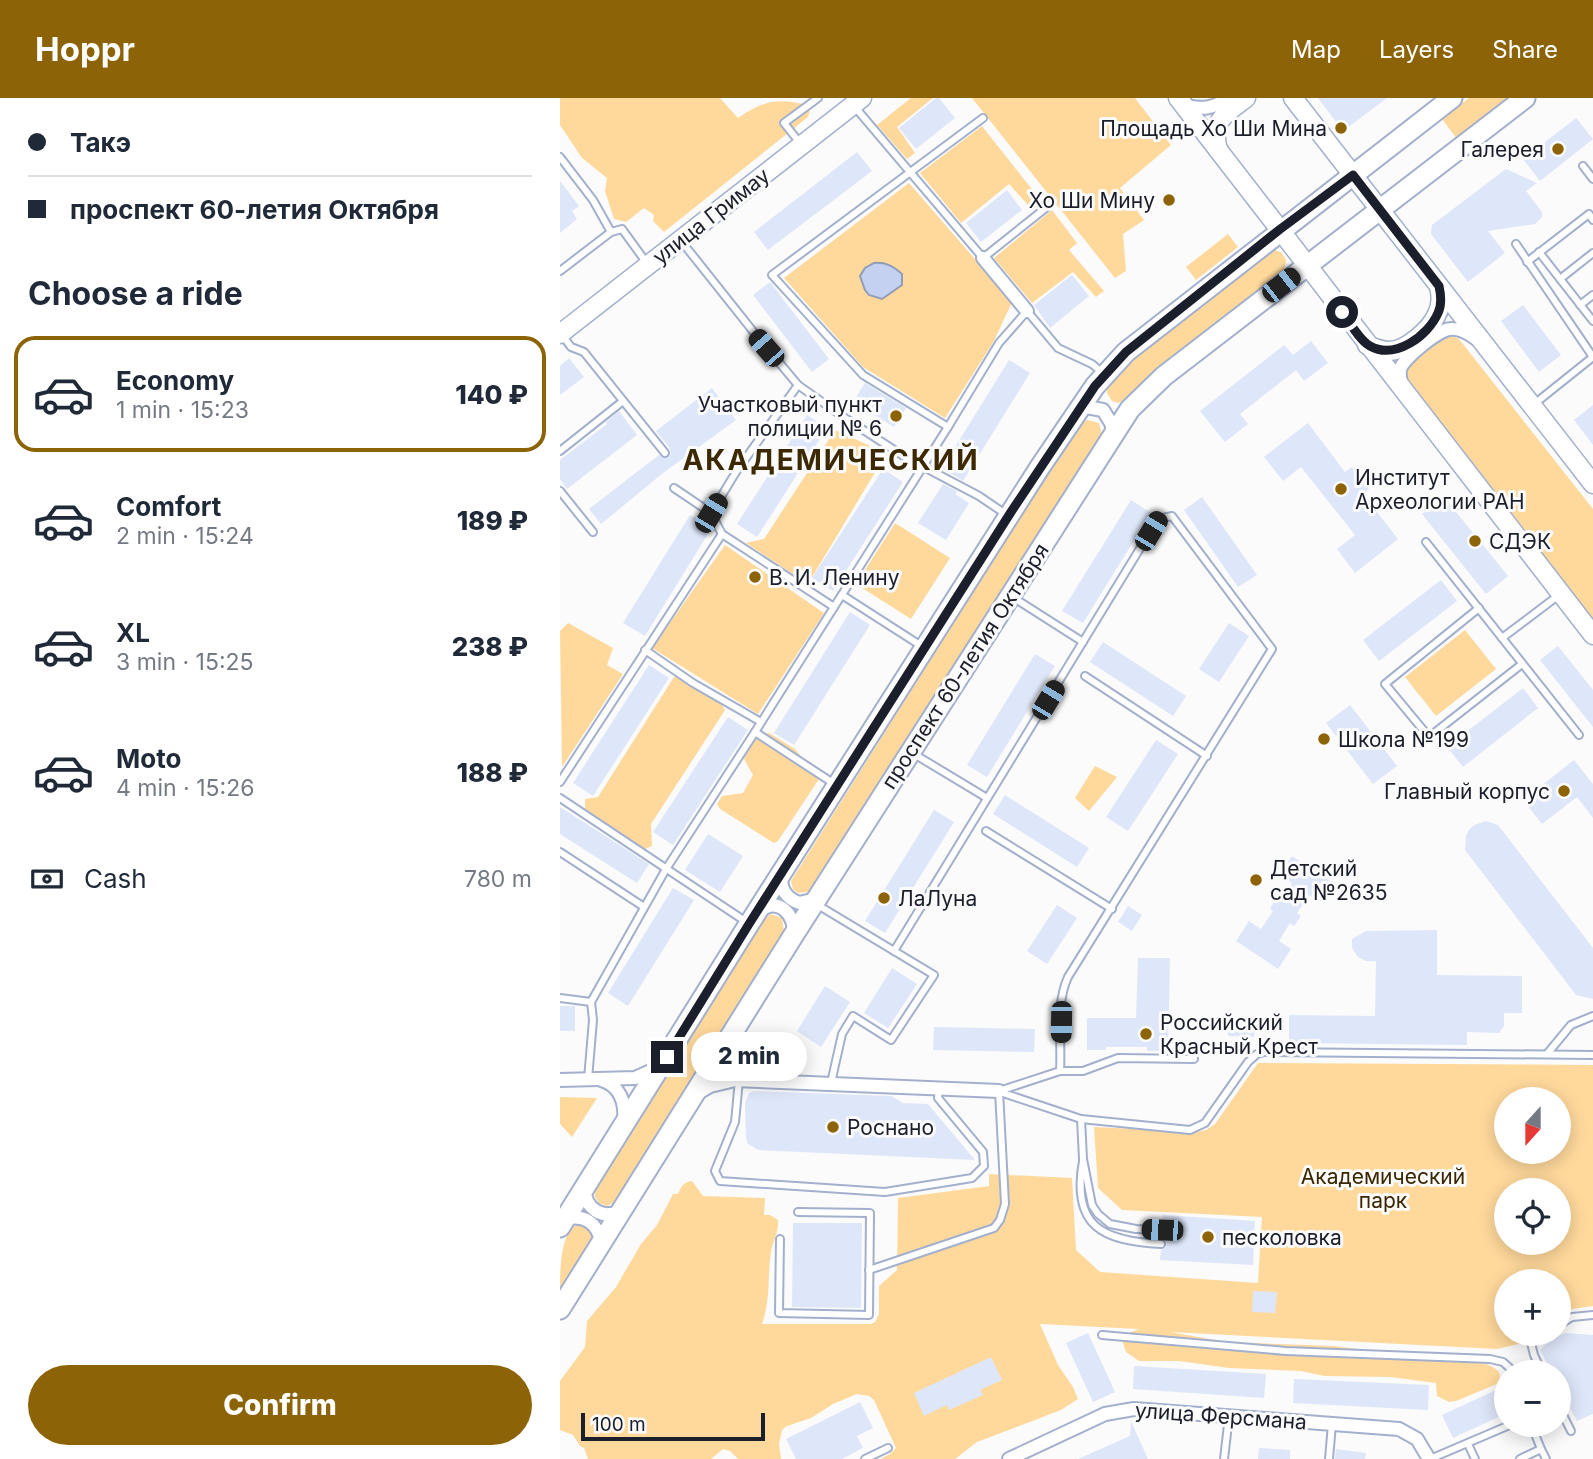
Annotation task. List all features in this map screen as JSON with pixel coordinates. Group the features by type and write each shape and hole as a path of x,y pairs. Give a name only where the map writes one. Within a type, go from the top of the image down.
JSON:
{"main road":[{"path":"1219,152 1214,135 1217,125 1224,114 1246,98"},
{"name":"проспект 60-летия Октября","path":"562,1223 1009,516 1077,410 1104,374 1126,352 1279,230 1452,98"},
{"name":"проспект 60-летия Октября","path":"560,1309 688,1101 1130,409 1149,388 1525,98"},
{"path":"1293,99 1593,484"},
{"name":"улица Гримау","path":"560,334 858,101"},
{"path":"1180,102 1593,635"},
{"path":"1367,345 1388,352 1404,347 1431,325 1437,315 1441,296 1439,286"}],"street":[{"path":"1180,102 1209,109 1228,98"},
{"path":"983,258 1027,311"},
{"path":"1403,389 1400,370 1403,362 1439,333 1450,328 1465,331 1482,342"},
{"path":"1077,410 1086,407 1103,410 1114,434"},
{"path":"782,874 784,892 793,901 806,903 816,900"},
{"path":"752,919 763,908 774,905 784,908 791,915 793,936"},
{"path":"730,1035 725,1068 729,1076 737,1080"},
{"path":"560,1080 644,1076 664,1061"},
{"path":"594,1080 616,1088 621,1097 625,1117 621,1131"},
{"path":"688,1101 710,1086 737,1080 831,1084 938,1094 999,1091"},
{"path":"584,1189 585,1197 593,1210 607,1215 621,1210"},
{"path":"562,1223 573,1217 589,1221 596,1226 601,1242"},
{"name":"улица Ферсмана","path":"1009,1459 1105,1414 1134,1409 1399,1429 1417,1439 1429,1459"}],"lane":[{"path":"801,145 785,123 818,98"},
{"path":"858,101 910,173 983,258 1052,203"},
{"path":"947,427 863,375 772,275 983,118"},
{"path":"560,157 593,200 611,232"},
{"path":"1583,166 1593,179"},
{"path":"1527,262 1589,214 1593,220"},
{"path":"560,271 611,232 622,229 648,266"},
{"path":"681,240 755,335 799,385 842,416 923,467 979,496 1009,516"},
{"path":"1516,244 1593,357 1531,406"},
{"path":"1539,252 1593,321"},
{"path":"1560,279 1593,253"},
{"path":"1580,305 1593,295"},
{"path":"594,1080 591,1002 666,869 842,595 999,343 1027,311 1058,348 1092,364 1104,374"},
{"path":"560,334 571,347 584,352 664,453"},
{"path":"711,513 736,472 799,385"},
{"path":"560,451 623,401"},
{"path":"674,488 711,513 722,534 834,607"},
{"path":"560,491 593,532"},
{"path":"894,951 1158,519 1172,516 1272,649 1063,988 1060,1070"},
{"path":"560,782 722,534"},
{"path":"1426,542 1579,735"},
{"path":"1502,638 1560,593"},
{"path":"842,595 925,648"},
{"path":"1010,596 1083,642"},
{"path":"1479,608 1385,684 1429,737 1522,664"},
{"path":"645,650 693,683 761,722"},
{"path":"1085,676 1207,756"},
{"path":"755,732 838,786"},
{"path":"911,751 987,798"},
{"path":"560,798 666,869 752,919"},
{"path":"986,831 1112,909"},
{"path":"560,852 644,906"},
{"path":"816,900 934,975 891,1040 853,1016 842,1034 831,1084"},
{"path":"560,998 591,1002"},
{"path":"1547,1054 1571,1025 1593,1016"},
{"path":"999,1091 1081,1119 1190,1130 1205,1123 1248,1062 1264,1052 1593,1055"},
{"path":"999,1091 1060,1070 1083,1071 1118,1058 1194,1059"},
{"path":"737,1080 735,1122 715,1171 717,1178 724,1182 885,1192 972,1178 984,1166 983,1152 938,1094"},
{"path":"869,1270 995,1228 998,1224 1005,1204 999,1091"},
{"path":"1081,1119 1083,1159 1093,1205 1098,1214 1110,1224 1162,1230"},
{"path":"1083,1159 1079,1183 1083,1212 1108,1235 1120,1240 1161,1244"},
{"path":"780,1239 779,1313 869,1315 870,1213 798,1212"},
{"path":"1571,1318 1593,1315"},
{"path":"1102,1335 1286,1351 1494,1360"},
{"path":"1224,1459 1229,1416"},
{"path":"1329,1459 1332,1424"},
{"path":"1429,1459 1494,1432"},
{"path":"1536,1437 1546,1459"},
{"path":"1468,1444 1475,1459"},
{"path":"865,1459 888,1448"},
{"path":"1520,1459 1541,1449"}],"green space":[{"path":"560,98 720,98 738,118 756,107 773,102 811,106 808,117 664,232 653,221 654,215 644,208 626,222 614,219 605,191 607,178 582,158 560,125"},
{"path":"911,98 933,98 897,127 915,153 907,159 877,125"},
{"path":"972,98 1135,98 1171,145 1120,188 1144,220 1123,234 1126,271 1115,278"},
{"path":"1469,98 1509,98 1457,139 1442,119"},
{"path":"982,126 1038,197 1028,205 1009,184 961,223 920,173"},
{"path":"909,183 1012,302 994,341 945,418 863,367 784,278"},
{"path":"1052,210 1077,243 1069,250 1104,291 1096,297 1073,272 1032,303 994,258"},
{"path":"1228,234 1238,247 1196,280 1186,267"},
{"path":"1274,250 1281,252 1286,260 1284,271 1125,400 1118,403 1112,401 1107,387 1128,363"},
{"path":"1445,333 1459,339 1593,509 1593,621 1405,379 1406,364"},
{"path":"1087,420 1099,423 1102,435 808,892 798,893 793,889 791,881 1080,423"},
{"path":"835,430 897,458 880,464 808,584 746,543 764,539"},
{"path":"895,523 950,558 911,619 856,584"},
{"path":"725,545 824,613 758,714 652,648"},
{"path":"568,623 613,648 607,665 623,674 562,767 560,631"},
{"path":"1465,630 1496,669 1436,716 1405,677"},
{"path":"674,677 679,677 721,703 725,710 651,824 652,846 645,849 585,809 585,799 598,797"},
{"path":"769,733 795,749 819,779 778,841 774,843 720,809 717,804 722,796 743,793 753,775 744,759 754,738"},
{"path":"1095,766 1117,777 1089,811 1075,798"},
{"path":"771,914 782,918 784,931 615,1202 607,1206 599,1203 595,1197 595,1189 763,919"},
{"name":"Академический парк","path":"1258,1063 1593,1065 1593,1306 1571,1309 1571,1269 1494,1269 1494,1346 1510,1346 1497,1349 1170,1332 1226,1342 1334,1346 1437,1361 1483,1363 1494,1368 1494,1385 1449,1402 1437,1396 1436,1383 1390,1377 1325,1376 1300,1371 1229,1368 1179,1361 1139,1361 1126,1352 1122,1340 1126,1334 1139,1329 1040,1324 1058,1365 1078,1399 1061,1410 977,1442 955,1459 880,1459 896,1448 874,1400 869,1396 857,1394 782,1430 779,1444 781,1459 738,1459 730,1451 723,1449 711,1459 588,1459 584,1448 573,1435 560,1430 560,1381 585,1347 587,1321 616,1287 641,1244 657,1225 673,1194 678,1194 686,1182 692,1181 703,1196 765,1198 764,1215 778,1220 762,1324 875,1322 879,1314 879,1286 897,1270 898,1198 989,1186 989,1174 1072,1178 1076,1250 1100,1272 1258,1283 1262,1217 1122,1210 1098,1188 1094,1127 1196,1132 1215,1124"},
{"path":"560,1097 597,1098 572,1137 560,1124"},
{"path":"576,1225 587,1229 592,1241 560,1292 564,1245"}],"water":[{"path":"874,263 889,265 902,274 902,285 882,299 869,295 860,276 865,268"}],"building":[{"path":"939,98 955,118 916,149 899,128"},
{"path":"1318,98 1387,98 1343,131"},
{"name":"Галерея","path":"1576,118 1593,139 1540,181 1523,159"},
{"path":"857,152 872,171 768,250 754,232"},
{"path":"1506,169 1537,183 1526,191 1542,212 1542,217 1535,224 1488,231 1505,253 1468,282 1431,234 1432,225"},
{"path":"560,181 579,206 572,211 577,219 560,233"},
{"path":"1007,190 1022,210 981,242 966,223"},
{"path":"1072,275 1089,296 1050,328 1034,305"},
{"path":"770,282 829,359 812,372 753,295"},
{"path":"1523,305 1561,355 1539,372 1501,321"},
{"path":"1311,341 1328,363 1304,381 1296,370 1240,414 1248,424 1225,442 1200,411 1284,345 1293,355"},
{"path":"569,358 584,377 560,395 560,366"},
{"path":"1009,360 1030,373 963,481 942,468"},
{"path":"865,383 906,408 894,427 853,402"},
{"path":"712,388 736,420 663,473 601,524 589,509 659,455 669,457 669,447 656,431"},
{"path":"1593,405 1593,445 1574,420"},
{"path":"619,411 637,435 567,489 560,479 560,460 607,424"},
{"path":"807,415 827,428 757,537 737,524"},
{"path":"1308,423 1345,472 1352,467 1369,489 1363,494 1398,539 1355,573 1337,549 1355,535 1301,467 1283,481 1264,457"},
{"path":"883,469 903,482 833,591 812,578"},
{"path":"943,484 957,491 955,494 969,503 946,540 918,523"},
{"path":"1202,497 1257,575 1238,587 1184,510"},
{"path":"1444,497 1508,576 1486,594 1422,514"},
{"path":"1131,500 1151,513 1083,623 1062,611"},
{"path":"690,515 711,529 645,636 623,623"},
{"path":"1441,580 1457,601 1379,661 1363,640"},
{"path":"850,612 870,625 794,745 774,733"},
{"path":"1229,623 1249,636 1219,682 1199,669"},
{"path":"1103,642 1186,696 1173,716 1090,662"},
{"path":"1558,646 1593,690 1593,727 1540,660"},
{"path":"1035,654 1055,666 987,777 967,765"},
{"path":"649,665 669,678 593,796 573,783"},
{"path":"1523,688 1538,708 1463,767 1447,747"},
{"path":"1350,705 1397,766 1373,784 1326,723"},
{"path":"728,717 748,730 673,845 653,832"},
{"path":"1156,740 1178,754 1128,831 1106,817"},
{"name":"Главный корпус","path":"1574,760 1593,784 1593,818 1577,797 1542,824 1523,800"},
{"path":"1005,795 1089,848 1077,867 993,814"},
{"path":"560,807 649,864 637,883 560,834"},
{"path":"934,810 954,822 885,933 865,921"},
{"path":"1486,821 1498,825 1593,948 1593,999 1576,995 1465,850 1469,830"},
{"path":"708,834 743,856 720,892 685,870"},
{"path":"1292,856 1333,883 1320,902 1309,895 1297,913 1301,916 1294,926 1290,923 1279,941 1291,949 1278,969 1236,941 1249,921 1261,929 1273,911 1270,908 1276,899 1279,902 1292,883 1279,875"},
{"path":"673,888 694,900 628,1006 608,993"},
{"path":"1057,905 1077,918 1047,964 1027,951"},
{"path":"1128,906 1142,915 1132,931 1118,922"},
{"path":"1437,930 1437,975 1522,976 1522,1013 1504,1013 1504,1026 1499,1033 1467,1032 1467,1045 1289,1043 1289,1015 1375,1016 1376,961 1366,961 1358,957 1352,948 1352,939 1366,931"},
{"path":"1138,958 1170,958 1168,1051 1147,1051 1147,1047 1087,1050 1087,1018 1136,1018"},
{"path":"892,968 917,984 888,1028 864,1013"},
{"path":"825,986 850,1002 821,1047 797,1031"},
{"path":"560,1006 575,1006 575,1031 560,1031"},
{"path":"1229,1016 1255,1017 1254,1037 1228,1036"},
{"path":"934,1027 1035,1029 1034,1052 933,1050"},
{"path":"749,1093 891,1096 903,1103 928,1104 975,1160 758,1150 748,1144 746,1138 745,1103"},
{"name":"песколовка","path":"1163,1215 1255,1221 1253,1265 1160,1260 1161,1250 1167,1244 1161,1236 1168,1231 1162,1224"},
{"path":"793,1223 862,1223 861,1308 792,1307"},
{"path":"1253,1291 1277,1292 1275,1313 1252,1312"},
{"path":"1088,1333 1115,1392 1093,1402 1066,1343"},
{"path":"1571,1333 1593,1335 1593,1414 1577,1421 1571,1410 1571,1360 1545,1360 1540,1350 1544,1346 1571,1346"},
{"path":"991,1357 1002,1380 980,1390 983,1395 949,1410 947,1405 924,1416 914,1393"},
{"path":"1134,1366 1266,1374 1264,1398 1133,1389"},
{"path":"1294,1379 1429,1385 1428,1410 1293,1403"},
{"path":"1494,1391 1494,1419 1453,1438 1442,1415"},
{"path":"860,1402 873,1428 857,1436 863,1448 842,1459 796,1459 786,1439"},
{"path":"1131,1421 1148,1459 1078,1459 1130,1436"},
{"path":"1259,1448 1290,1450 1290,1459 1258,1459"},
{"path":"1336,1449 1366,1453 1365,1459 1335,1459"}],"place":[{"name":"Площадь Хо Ши Мина","path":"1341,128"},
{"name":"Галерея","path":"1558,149"},
{"name":"Хо Ши Мину","path":"1169,200"},
{"name":"Участковый пункт полиции № 6","path":"896,416"},
{"name":"Институт Археологии РАН","path":"1341,489"},
{"name":"СДЭК","path":"1475,541"},
{"name":"В. И. Ленину","path":"755,577"},
{"name":"Школа №199","path":"1324,739"},
{"name":"Главный корпус","path":"1564,791"},
{"name":"Детский сад №2635","path":"1256,880"},
{"name":"ЛаЛуна","path":"884,898"},
{"name":"Российский Красный Крест","path":"1146,1034"},
{"name":"Роснано","path":"833,1127"},
{"name":"песколовка","path":"1208,1237"}],"district":[{"name":"АКАДЕМИЧЕСКИЙ","path":"831,460"}],"route":[{"path":"667,1057 1011,512 1077,410 1104,374 1126,352 1279,230 1353,175 1439,286 1441,296 1440,307 1431,325 1404,347 1388,352 1367,345 1342,312"}]}
